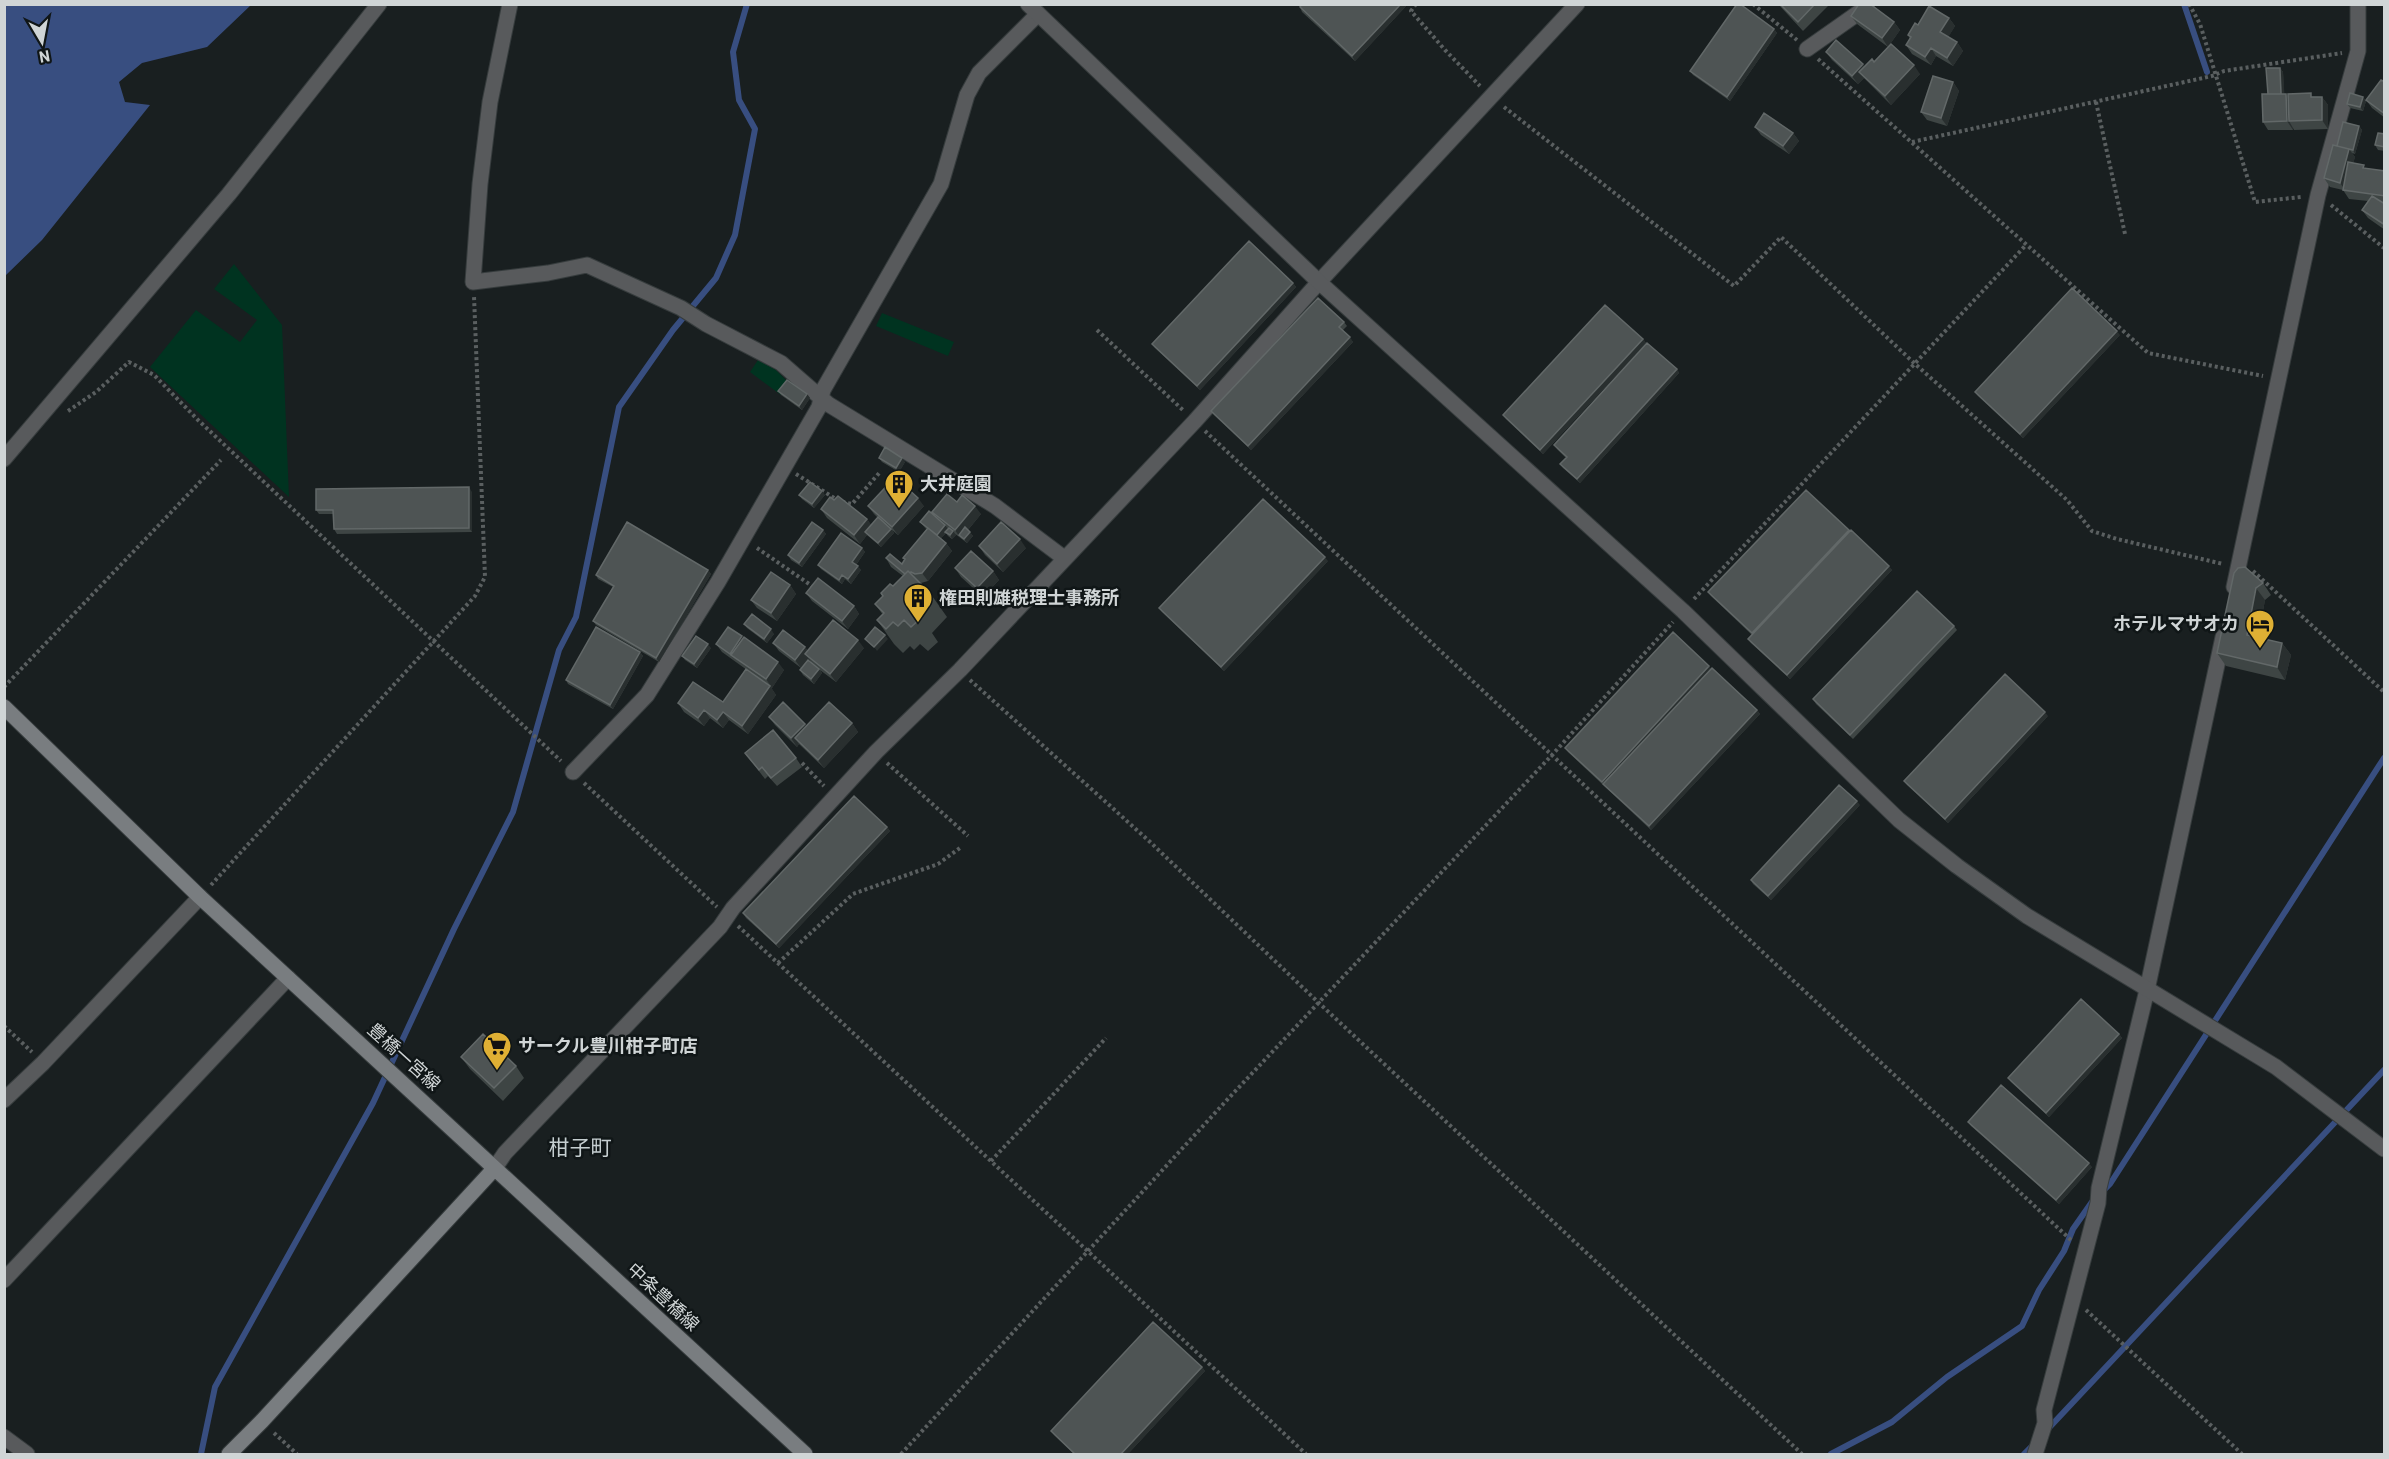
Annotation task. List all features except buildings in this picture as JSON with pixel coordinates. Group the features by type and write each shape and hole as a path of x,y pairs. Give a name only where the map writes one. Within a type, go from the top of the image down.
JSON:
{"main road":[{"name":"豊橋一宮線","path":"4,707 200,897 380,1061 494,1169"},
{"path":"229,1455 494,1169"},
{"name":"中条豊橋線","path":"494,1169 805,1455"}],"street":[{"path":"4,459 229,194 379,4"},
{"path":"510,4 490,102 480,184 473,282 548,273 587,265 681,308 781,363 828,404 995,506 1064,558"},
{"path":"494,1169 505,1153 728,917 733,908 876,752 960,670 1195,421 1577,4"},
{"path":"1807,49 1862,11 1867,4"},
{"path":"2231,602 2318,195 2358,51 2358,4"},
{"path":"573,772 647,695 718,582 819,406 823,390 941,184 967,95 979,73 1033,9 1320,282 1683,611 1899,820 1956,866 2027,916 2276,1067 2385,1149"},
{"path":"2035,1455 2045,1423 2044,1410 2074,1300 2147,990 2226,625"},
{"path":"4,1100 43,1063 200,897"},
{"path":"4,1280 288,978"},
{"path":"4,1437 27,1455"}],"path":[{"path":"1416,4 1411,11 1444,50 1491,97 1734,286 1781,237 1914,363 2067,501 2092,531 2117,540 2239,563 2385,692"},
{"path":"1753,4 1807,49 2148,353 2279,379"},
{"path":"2189,4 2200,24 2255,202 2318,195 2385,248"},
{"path":"1912,143 2224,71 2358,51"},
{"path":"2096,102 2125,234"},
{"path":"901,1455 1226,1101 1320,1004 1683,611 2026,245"},
{"path":"200,897 475,596 485,577 473,282"},
{"path":"1097,330 2066,1235"},
{"path":"67,412 96,392 129,362 154,375 198,420 432,642 1306,1455"},
{"path":"4,687 220,460"},
{"path":"794,473 839,501 852,504 881,471"},
{"path":"754,547 815,589"},
{"path":"960,670 1148,840 1802,1455"},
{"path":"876,752 968,836"},
{"path":"802,763 835,797"},
{"path":"778,963 853,894 938,864 960,848"},
{"path":"4,1026 43,1063"},
{"path":"991,1161 1106,1038"},
{"path":"2074,1300 2242,1455"},
{"path":"262,1421 297,1455"}],"green space":[{"path":"234,264 282,325 289,497 150,367 196,310 240,342 257,320 214,289"},
{"path":"882,313 954,342 948,356 876,326"},
{"path":"758,360 776,370 790,384 781,395 750,372"}],"water":[{"path":"5,4 251,5 207,47 142,63 119,82 125,102 150,105 42,240 5,276"}],"waterway":[{"path":"201,1454 215,1387 373,1103 454,929 513,812 559,650 576,617 619,407 673,330 716,278 735,235 755,129 739,100 733,52 747,4"},
{"path":"2184,4 2207,72"},
{"path":"2102,1192 2110,1184 2384,758"},
{"path":"2047,1430 2384,1070"},
{"path":"1831,1454 1892,1422 1947,1377 2022,1326 2039,1290 2064,1251 2073,1229 2094,1199"},
{"path":"2024,1454 2034,1444"}],"place":[{"name":"大井庭園","path":"899,510"},
{"name":"権田則雄税理士事務所","path":"918,624"},
{"name":"ホテルマサオカ","path":"2260,650"},
{"name":"サークル豊川柑子町店","path":"497,1072"}],"district":[{"name":"柑子町","path":"580,1148"}]}
